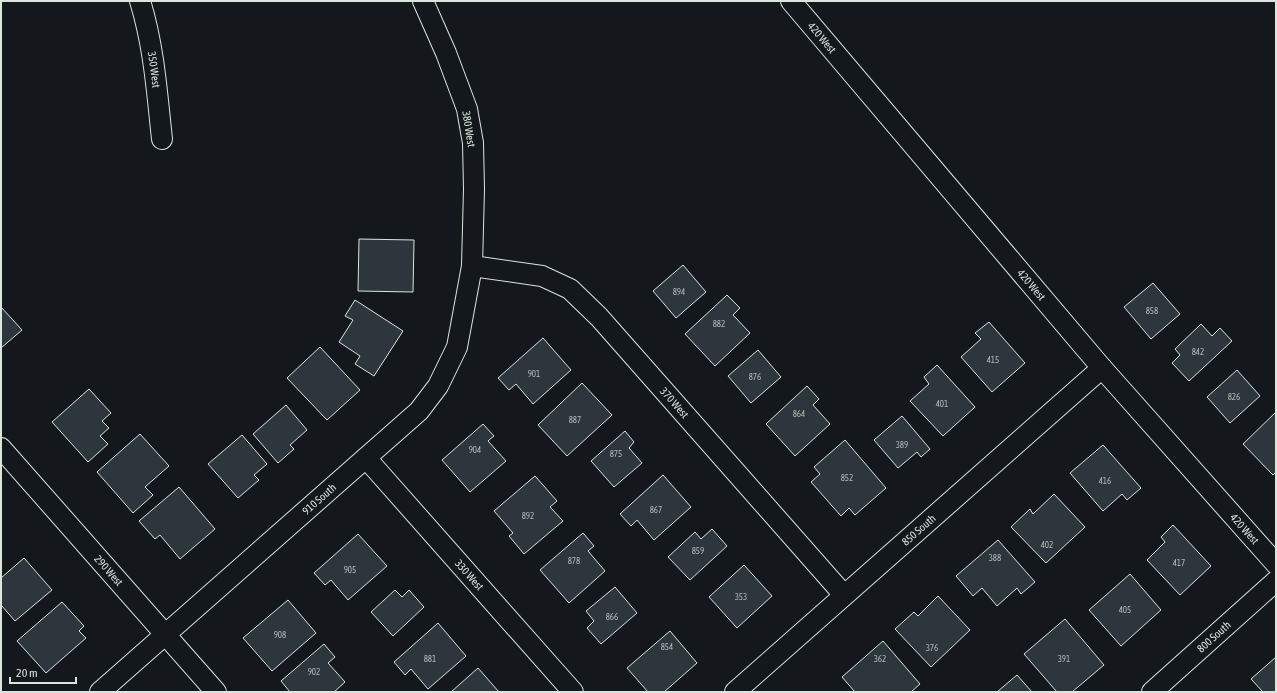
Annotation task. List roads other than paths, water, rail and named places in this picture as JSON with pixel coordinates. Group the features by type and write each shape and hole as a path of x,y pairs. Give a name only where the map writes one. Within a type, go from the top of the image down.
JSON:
{"street":[{"name":"350 West","path":"140,1 148,26 162,139"},
{"name":"380 West","path":"423,1 446,53 467,109 473,143 474,189 472,266"},
{"name":"420 West","path":"791,1 1102,368 1276,564"},
{"name":"910 South","path":"100,692 419,411 438,386 457,347 472,266"},
{"name":"370 West","path":"472,266 542,276 570,289 604,323 844,595"},
{"name":"850 South","path":"735,692 1102,368"},
{"name":"290 West","path":"1,448 216,692"},
{"name":"330 West","path":"366,458 574,692"},
{"name":"800 South","path":"1152,692 1276,581"}]}
